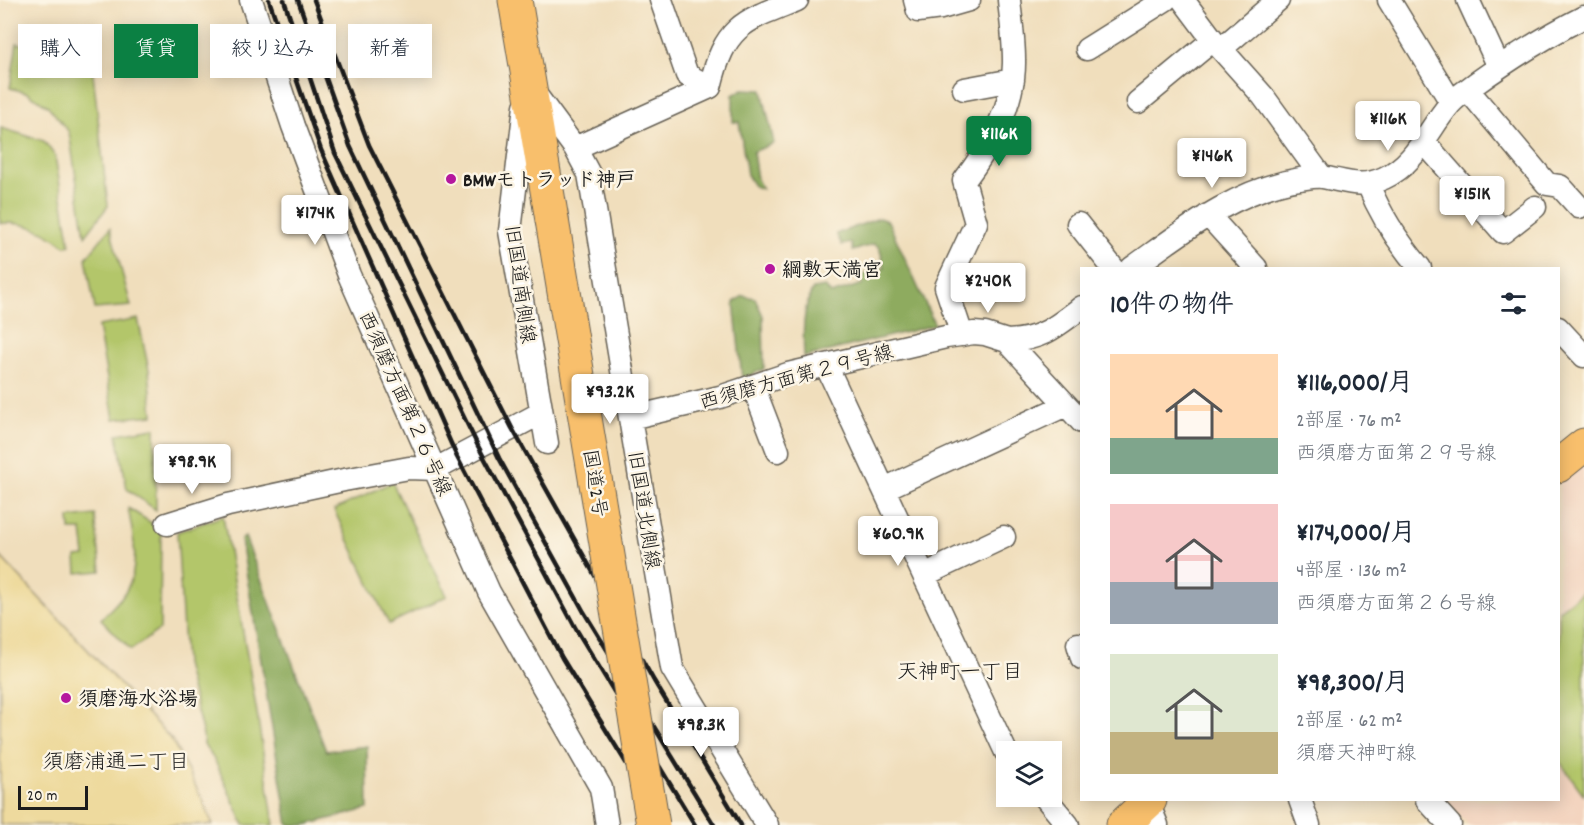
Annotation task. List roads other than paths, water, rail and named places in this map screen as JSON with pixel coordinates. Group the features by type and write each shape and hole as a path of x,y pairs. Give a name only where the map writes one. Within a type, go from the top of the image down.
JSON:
{"main road":[{"name":"国道2号","path":"514,0 653,825"},
{"path":"1560,464 1584,445"},
{"path":"1123,825 1150,806"}],"street":[{"name":"西須磨方面第２６号線","path":"251,0 293,126 340,254 489,592 601,788 607,825"},
{"path":"661,0 687,75 710,87"},
{"path":"710,87 717,60 726,42 739,26 797,0"},
{"path":"915,0 918,11 941,8 969,0"},
{"path":"962,335 946,287 976,223 964,181 985,153 994,136 1013,81 1014,60 1009,0"},
{"path":"1088,49 1165,0"},
{"path":"1184,0 1263,96 1321,176"},
{"path":"1138,102 1278,0"},
{"path":"1389,0 1460,96 1547,184 1560,186 1579,207"},
{"path":"1468,0 1499,67"},
{"path":"1133,267 1208,215 1251,193 1273,185 1321,176 1336,181 1368,184 1385,178 1414,156 1460,96 1499,67 1584,16"},
{"path":"964,89 1013,81"},
{"name":"旧国道北側線","path":"528,84 575,147 589,174 672,668 767,825"},
{"name":"旧国道南側線","path":"528,84 510,231 547,443"},
{"path":"575,147 710,87"},
{"path":"1424,142 1503,232 1535,207"},
{"path":"1368,184 1387,225 1399,244 1419,267"},
{"path":"1208,215 1255,267"},
{"path":"1078,224 1112,267"},
{"path":"1006,341 1030,339 1052,330 1080,309"},
{"path":"1560,330 1584,356"},
{"name":"西須磨方面第２９号線","path":"630,418 720,397 788,374 962,335 985,334 1006,341"},
{"path":"1006,341 1080,420"},
{"path":"826,365 1001,741"},
{"path":"753,386 778,452"},
{"path":"884,489 1066,405"},
{"path":"167,524 228,505 409,468 436,469 541,412"},
{"path":"924,575 1004,537"},
{"path":"1300,801 1309,825"},
{"path":"1428,801 1450,825"},
{"path":"1053,807 1068,825"}],"railway":[{"path":"269,0 321,150 457,457 562,658 664,825"},
{"path":"284,0 335,153 478,446 576,629 695,825"},
{"path":"298,0 350,146 499,458 584,612 714,825"},
{"path":"314,0 369,145 512,428 654,681 741,825"}],"place":[{"name":"BMWモトラッド神戸","path":"451,179"},
{"name":"綱敷天満宮","path":"770,269"},
{"name":"須磨海水浴場","path":"66,698"}],"district":[{"name":"天神町一丁目","path":"960,671"},
{"name":"須磨浦通二丁目","path":"116,761"}]}
